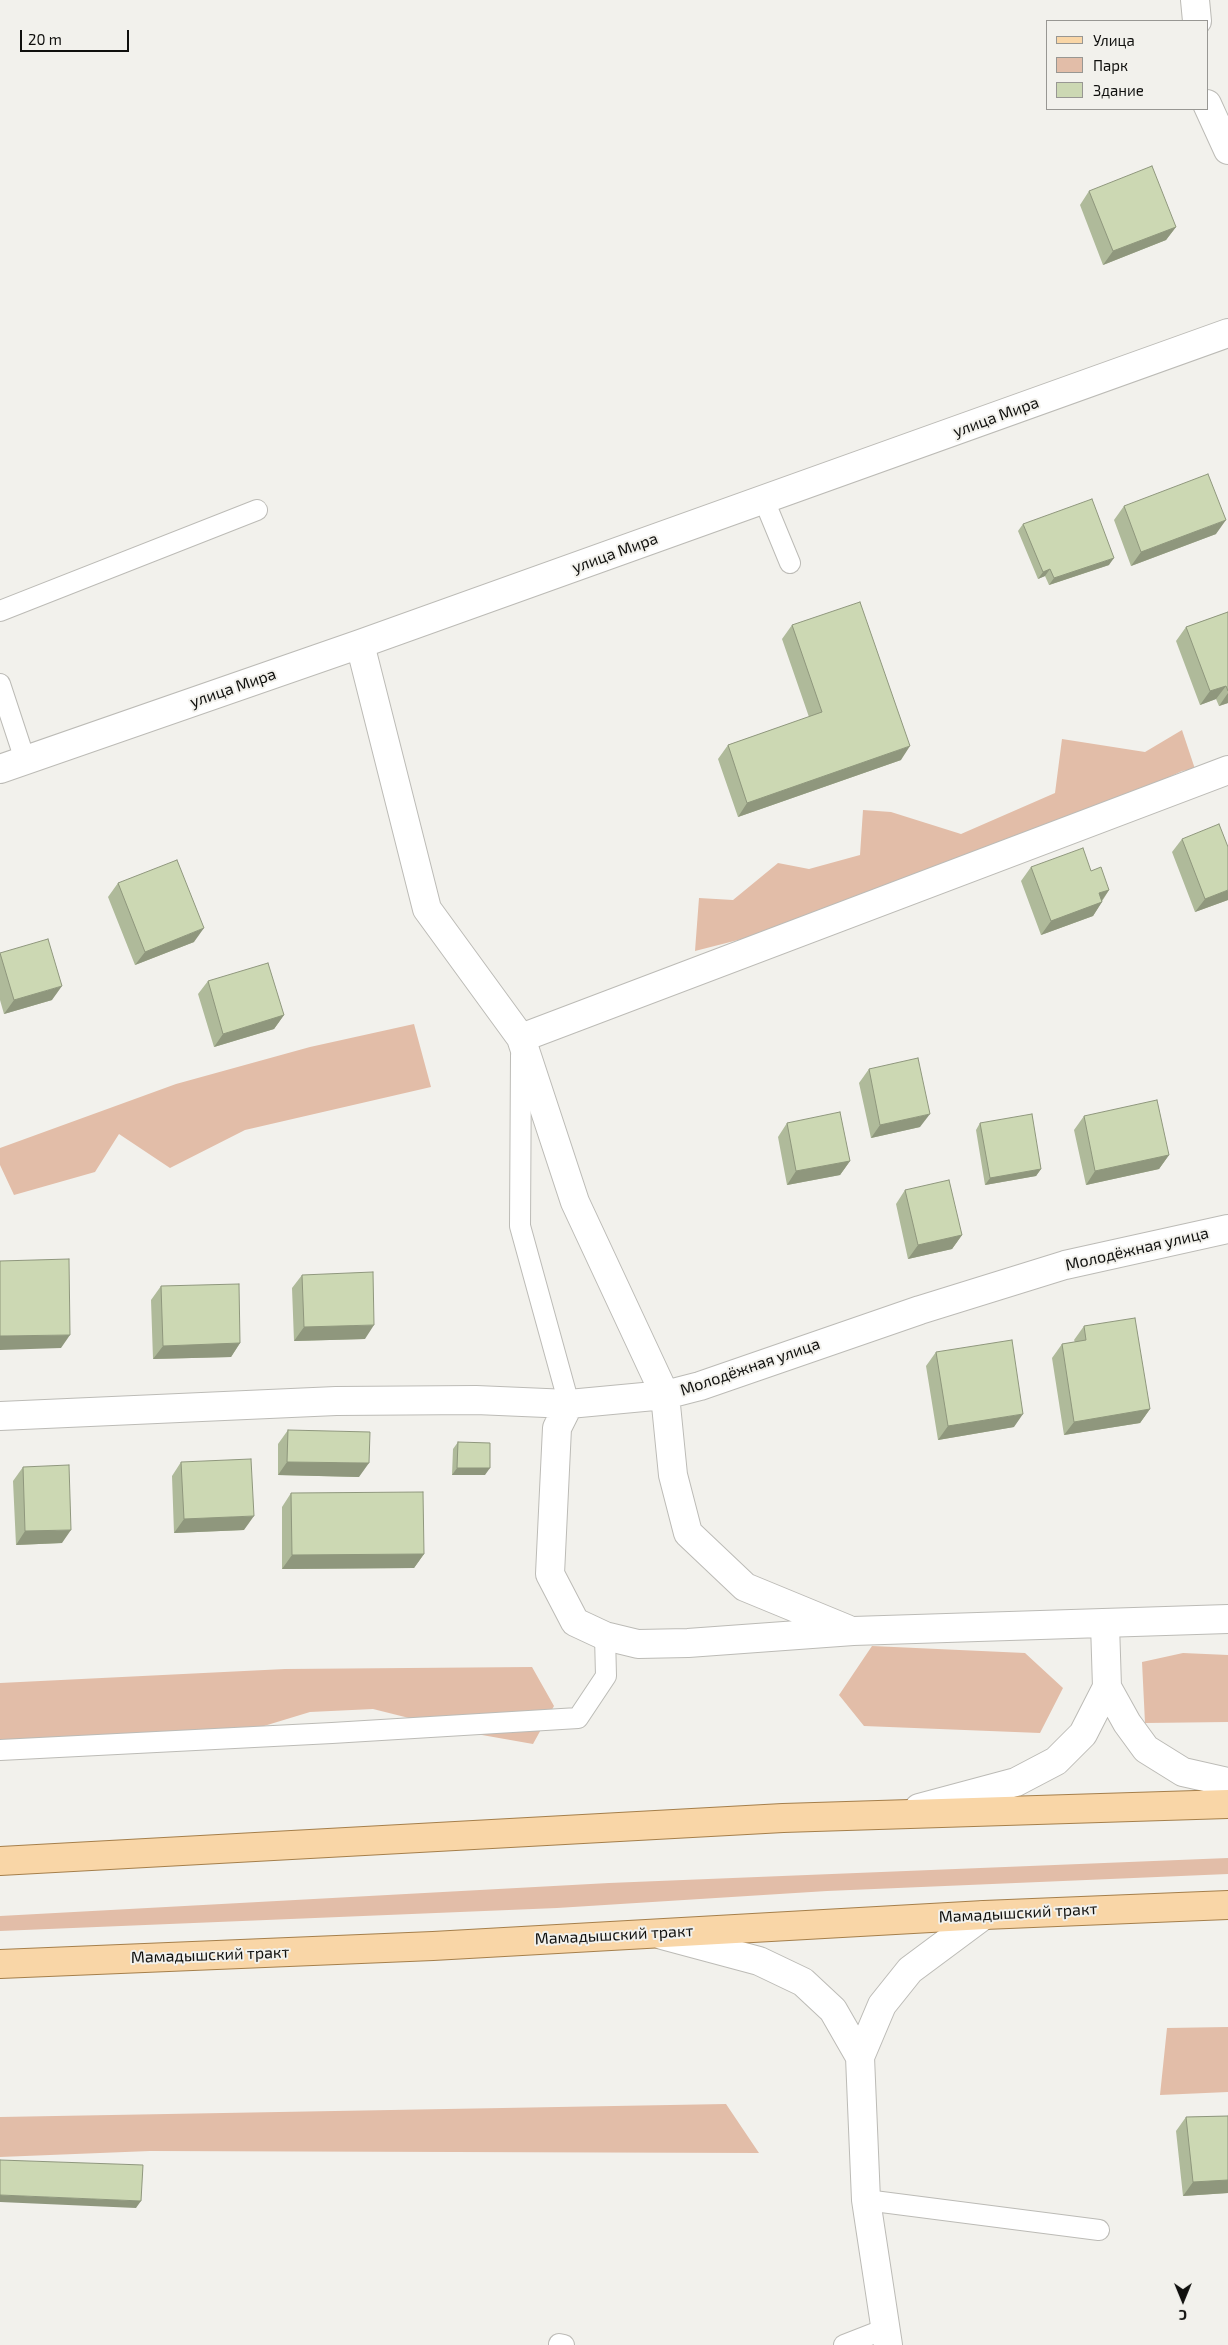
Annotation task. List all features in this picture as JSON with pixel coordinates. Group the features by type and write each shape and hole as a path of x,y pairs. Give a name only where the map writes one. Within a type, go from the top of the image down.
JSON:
{"main road":[{"path":"0,1861 773,1818 1228,1804"},
{"name":"Мамадышский тракт","path":"0,1964 434,1946 984,1915 1228,1905"}],"street":[{"path":"1196,0 1197,20"},
{"path":"1208,106 1228,150"},
{"name":"улица Мира","path":"13,764 360,644 1228,333"},
{"path":"360,644 427,909 521,1038 575,1202 665,1395 673,1475 688,1533 745,1587 853,1631"},
{"path":"521,1038 1228,770"},
{"name":"Молодёжная улица","path":"0,1416 336,1401 476,1400 569,1404 665,1395 700,1386 813,1345 1066,1265 1228,1229"},
{"path":"569,1404 557,1428 550,1574 575,1622 605,1636 638,1644 688,1643 853,1631 1228,1619"},
{"path":"1105,1624 1107,1687 1127,1723 1146,1749 1183,1772 1228,1782"},
{"path":"898,1814 1016,1782 1056,1761 1083,1734 1107,1687"},
{"path":"886,2337 866,2200 860,2057 882,2006 910,1970 984,1915"},
{"path":"651,1933 759,1960 803,1982 833,2010 860,2057"}],"lane":[{"path":"764,500 790,563"},
{"path":"0,611 257,510"},
{"path":"0,684 13,764"},
{"path":"521,1038 520,1226 569,1404"},
{"path":"0,1750 578,1718 606,1676 605,1636"},
{"path":"866,2200 1099,2230"},
{"path":"844,2345 886,2337"}],"green space":[{"path":"1182,730 1195,769 1182,771 1071,823 781,929 695,951 699,898 733,900 778,863 809,869 860,855 863,810 891,812 961,834 1055,793 1062,739 1145,752"},
{"path":"414,1024 431,1087 245,1130 170,1168 119,1134 95,1172 14,1195 0,1165 0,1148 176,1084 310,1047"},
{"path":"872,1646 1025,1653 1063,1688 1040,1733 864,1726 839,1695"},
{"path":"1183,1653 1228,1655 1228,1722 1145,1723 1142,1662"},
{"path":"532,1667 554,1706 533,1744 465,1732 373,1709 310,1712 231,1736 0,1754 0,1683 285,1669"},
{"path":"1228,1858 1228,1874 827,1891 557,1908 0,1931 0,1916 609,1883"},
{"path":"1228,2027 1228,2092 1160,2095 1167,2028"},
{"path":"726,2104 759,2153 150,2151 0,2157 0,2117"}],"building":[{"path":"1152,166 1176,227 1113,251 1089,191"},
{"path":"1208,474 1226,520 1141,552 1124,506"},
{"path":"1092,499 1114,558 1054,578 1050,569 1043,572 1023,524"},
{"path":"860,602 910,746 747,803 728,745 822,712 792,625"},
{"path":"1228,612 1228,691 1226,686 1210,691 1186,627"},
{"path":"1219,824 1228,847 1228,890 1205,899 1182,839"},
{"path":"1083,848 1091,871 1101,867 1109,890 1099,893 1102,902 1051,921 1031,867"},
{"path":"177,860 204,928 145,952 118,883"},
{"path":"48,939 62,986 14,1000 0,953"},
{"path":"268,963 284,1015 223,1034 208,981"},
{"path":"918,1058 930,1114 880,1125 869,1069"},
{"path":"1157,1100 1169,1155 1095,1171 1084,1116"},
{"path":"840,1112 850,1161 796,1171 787,1123"},
{"path":"1032,1114 1041,1169 990,1178 980,1123"},
{"path":"949,1180 962,1235 918,1245 905,1190"},
{"path":"69,1259 70,1335 0,1336 0,1261"},
{"path":"373,1272 374,1325 304,1327 302,1275"},
{"path":"239,1284 240,1343 163,1346 161,1286"},
{"path":"1135,1318 1150,1409 1074,1422 1062,1344 1086,1340 1084,1326"},
{"path":"1012,1340 1023,1414 948,1426 936,1352"},
{"path":"288,1430 370,1432 369,1463 287,1462"},
{"path":"458,1442 490,1443 490,1468 457,1468"},
{"path":"251,1459 254,1516 184,1519 181,1462"},
{"path":"69,1465 71,1530 25,1531 23,1467"},
{"path":"423,1492 424,1554 292,1555 291,1493"},
{"path":"1228,2116 1228,2180 1193,2182 1186,2117"},
{"path":"0,2160 143,2165 141,2201 0,2195"}]}
